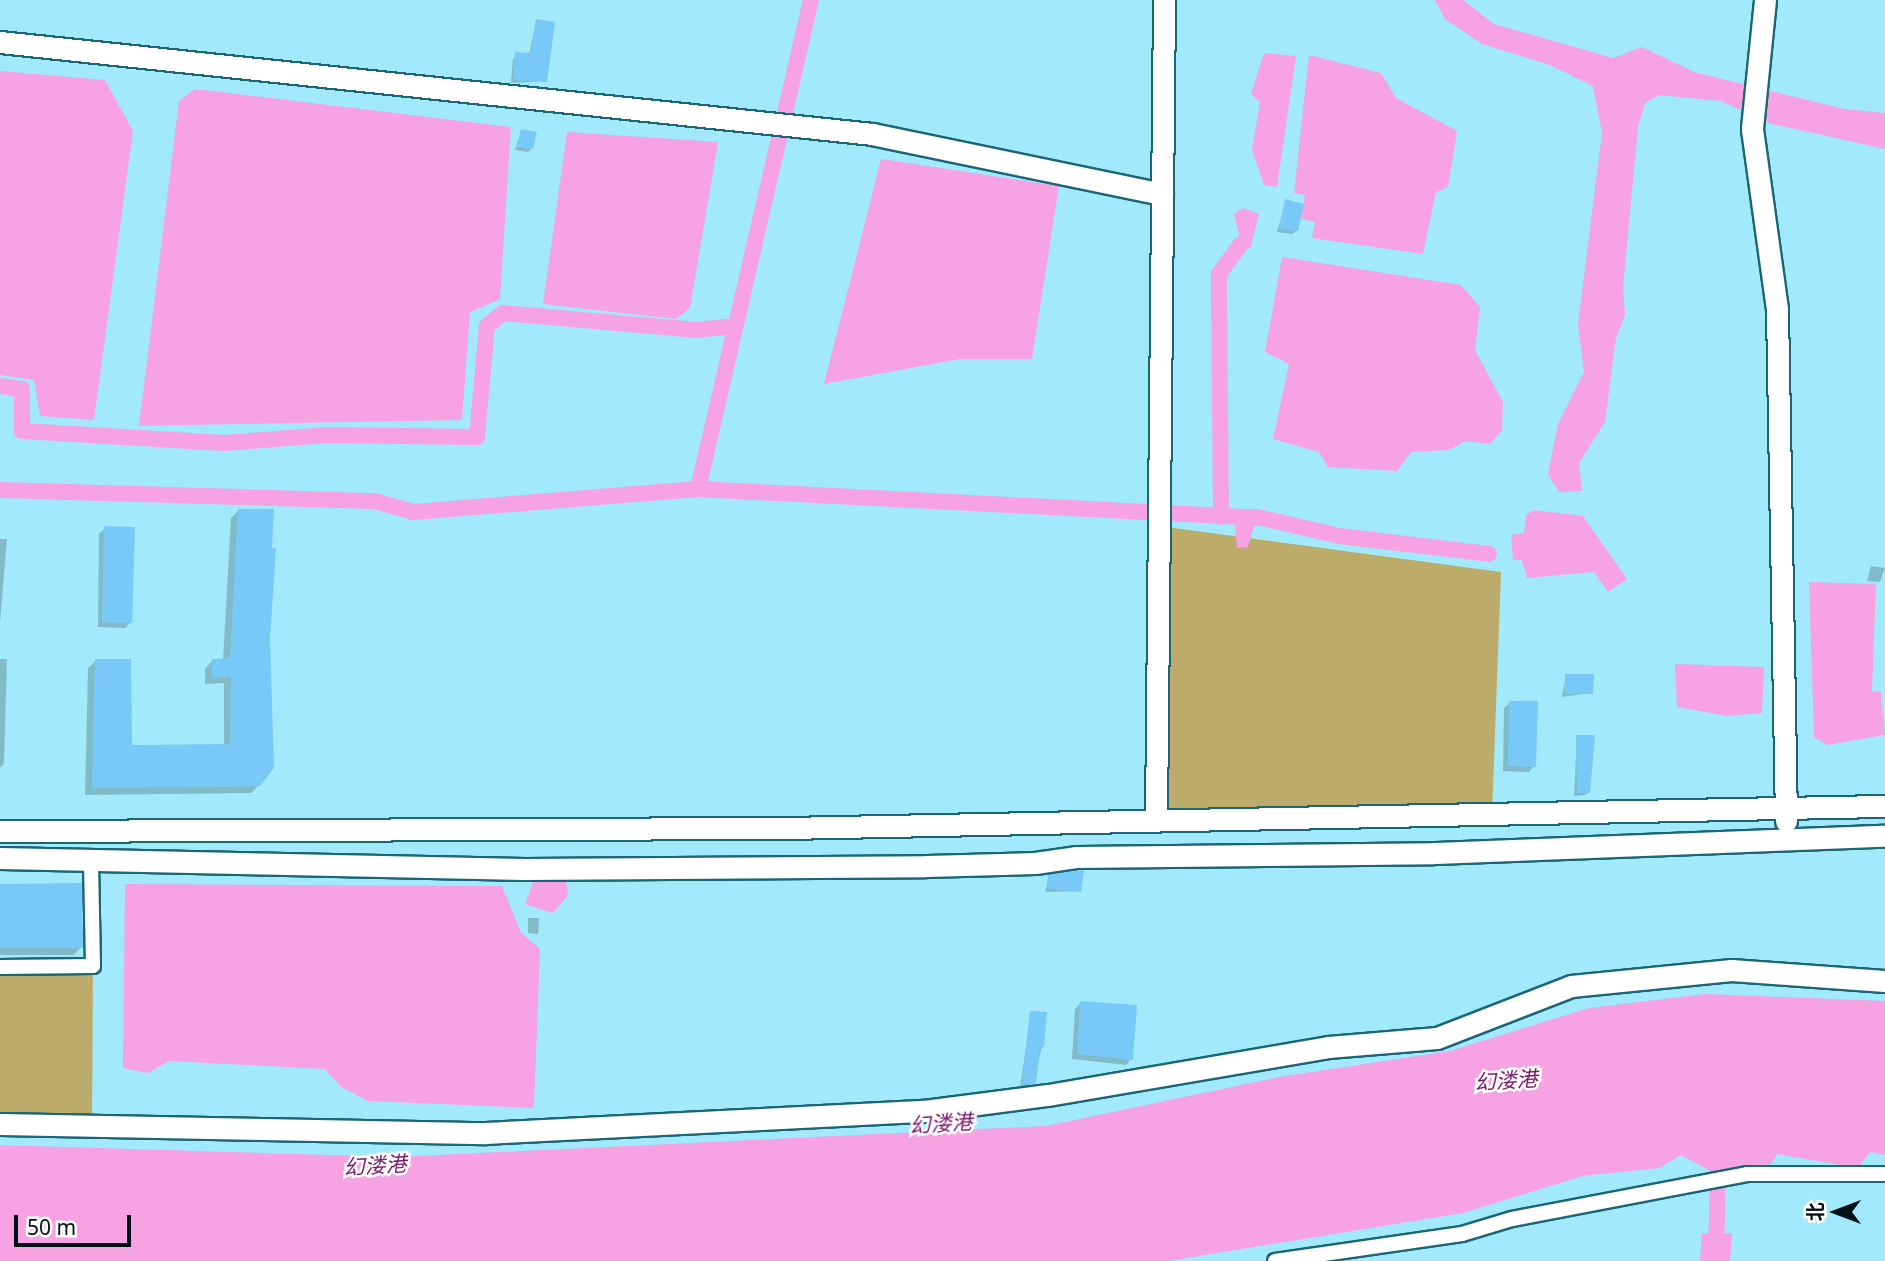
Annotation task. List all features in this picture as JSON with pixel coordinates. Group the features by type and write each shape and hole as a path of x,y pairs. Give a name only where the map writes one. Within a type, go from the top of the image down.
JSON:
{"main road":[{"path":"1156,819 1164,0"},
{"path":"1765,0 1752,129 1777,309 1787,840"},
{"path":"0,42 872,134 1162,194"},
{"path":"0,831 772,828 1885,806"},
{"path":"1075,821 1076,857"},
{"path":"0,858 539,869 926,866 1035,863 1076,857 1433,853 1885,836"},
{"path":"0,1124 485,1133 924,1111 1048,1095 1328,1047 1437,1038 1571,986 1731,970 1885,981"}],"street":[{"path":"0,967 93,966 91,860"},
{"path":"1275,1261 1462,1234 1512,1219 1747,1174 1885,1174"}],"shaded area":[{"path":"1159,526 1501,572 1492,814 1156,819"},
{"path":"93,966 92,1125 0,1124 0,967"}],"water":[{"path":"1435,0 1463,0 1494,24 1613,58 1642,47 1694,72 1844,109 1885,113 1885,149 1772,124 1721,101 1659,95 1645,103 1638,127 1623,288 1625,315 1616,338 1605,422 1579,463 1582,491 1559,492 1548,474 1558,424 1584,372 1578,324 1602,133 1593,86 1550,65 1482,44 1445,19"},
{"path":"1264,53 1296,56 1277,187 1264,185 1252,150 1260,102 1251,94"},
{"path":"1309,55 1381,73 1396,98 1457,131 1448,187 1436,192 1423,254 1312,238 1315,222 1301,219 1305,195 1294,193"},
{"path":"0,71 105,80 133,131 94,420 40,416 34,380 0,375"},
{"path":"195,89 511,127 500,299 470,312 462,420 139,426 179,101"},
{"path":"567,132 718,142 690,308 676,319 543,304"},
{"path":"881,159 1059,186 1032,359 960,359 824,384"},
{"path":"1243,208 1259,214 1250,249 1241,244 1234,214"},
{"path":"1282,257 1461,285 1480,307 1475,350 1503,402 1502,430 1490,444 1465,441 1449,450 1411,452 1397,471 1328,467 1319,452 1273,439 1289,364 1265,352"},
{"path":"1259,509 1248,547 1237,548 1234,510"},
{"path":"1534,510 1583,516 1627,579 1608,592 1594,572 1527,578 1522,560 1513,560 1511,535 1524,533 1526,515"},
{"path":"1809,582 1876,584 1872,691 1881,692 1885,735 1827,745 1814,737"},
{"path":"1675,664 1764,667 1762,713 1727,716 1677,707"},
{"path":"566,879 568,895 553,913 525,904 534,880"},
{"path":"125,884 502,886 521,933 540,949 534,1108 368,1101 341,1087 325,1069 169,1061 148,1073 123,1068"},
{"name":"幻溇港","path":"1705,994 1885,1001 1885,1155 1870,1152 1858,1168 1777,1154 1771,1164 1713,1172 1681,1155 1659,1168 1583,1176 1463,1213 1168,1261 0,1261 0,1145 397,1157 1046,1126 1279,1077 1450,1051 1589,1008"},
{"path":"1702,1233 1732,1233 1730,1261 1700,1261"}],"building":[{"path":"536,19 555,22 547,82 513,80 515,52 531,53"},
{"path":"521,129 537,132 533,149 517,147"},
{"path":"1285,199 1304,204 1298,231 1279,229"},
{"path":"238,509 274,509 272,548 276,548 270,639 274,768 260,786 92,788 95,659 131,659 132,745 230,744 231,677 212,677 212,659 230,658"},
{"path":"104,526 135,527 132,623 102,622"},
{"path":"1565,674 1594,674 1593,694 1565,694"},
{"path":"1509,701 1538,701 1536,767 1508,766"},
{"path":"1576,735 1595,735 1590,793 1577,793"},
{"path":"1084,870 1081,892 1047,889 1048,874"},
{"path":"82,883 83,948 0,948 0,884"},
{"path":"1080,1001 1137,1005 1133,1060 1077,1054"},
{"path":"1030,1011 1047,1012 1044,1047 1040,1047 1036,1083 1022,1085"}],"waterway":[{"path":"698,489 811,0"},
{"path":"1221,517 1219,274 1241,244"},
{"path":"0,386 22,389 22,431 224,443 327,435 477,437 487,326 503,313 696,330 733,326"},
{"path":"0,490 375,501 413,512 698,489 1262,518 1339,536 1489,554"},
{"path":"1716,1261 1718,1165"}]}
